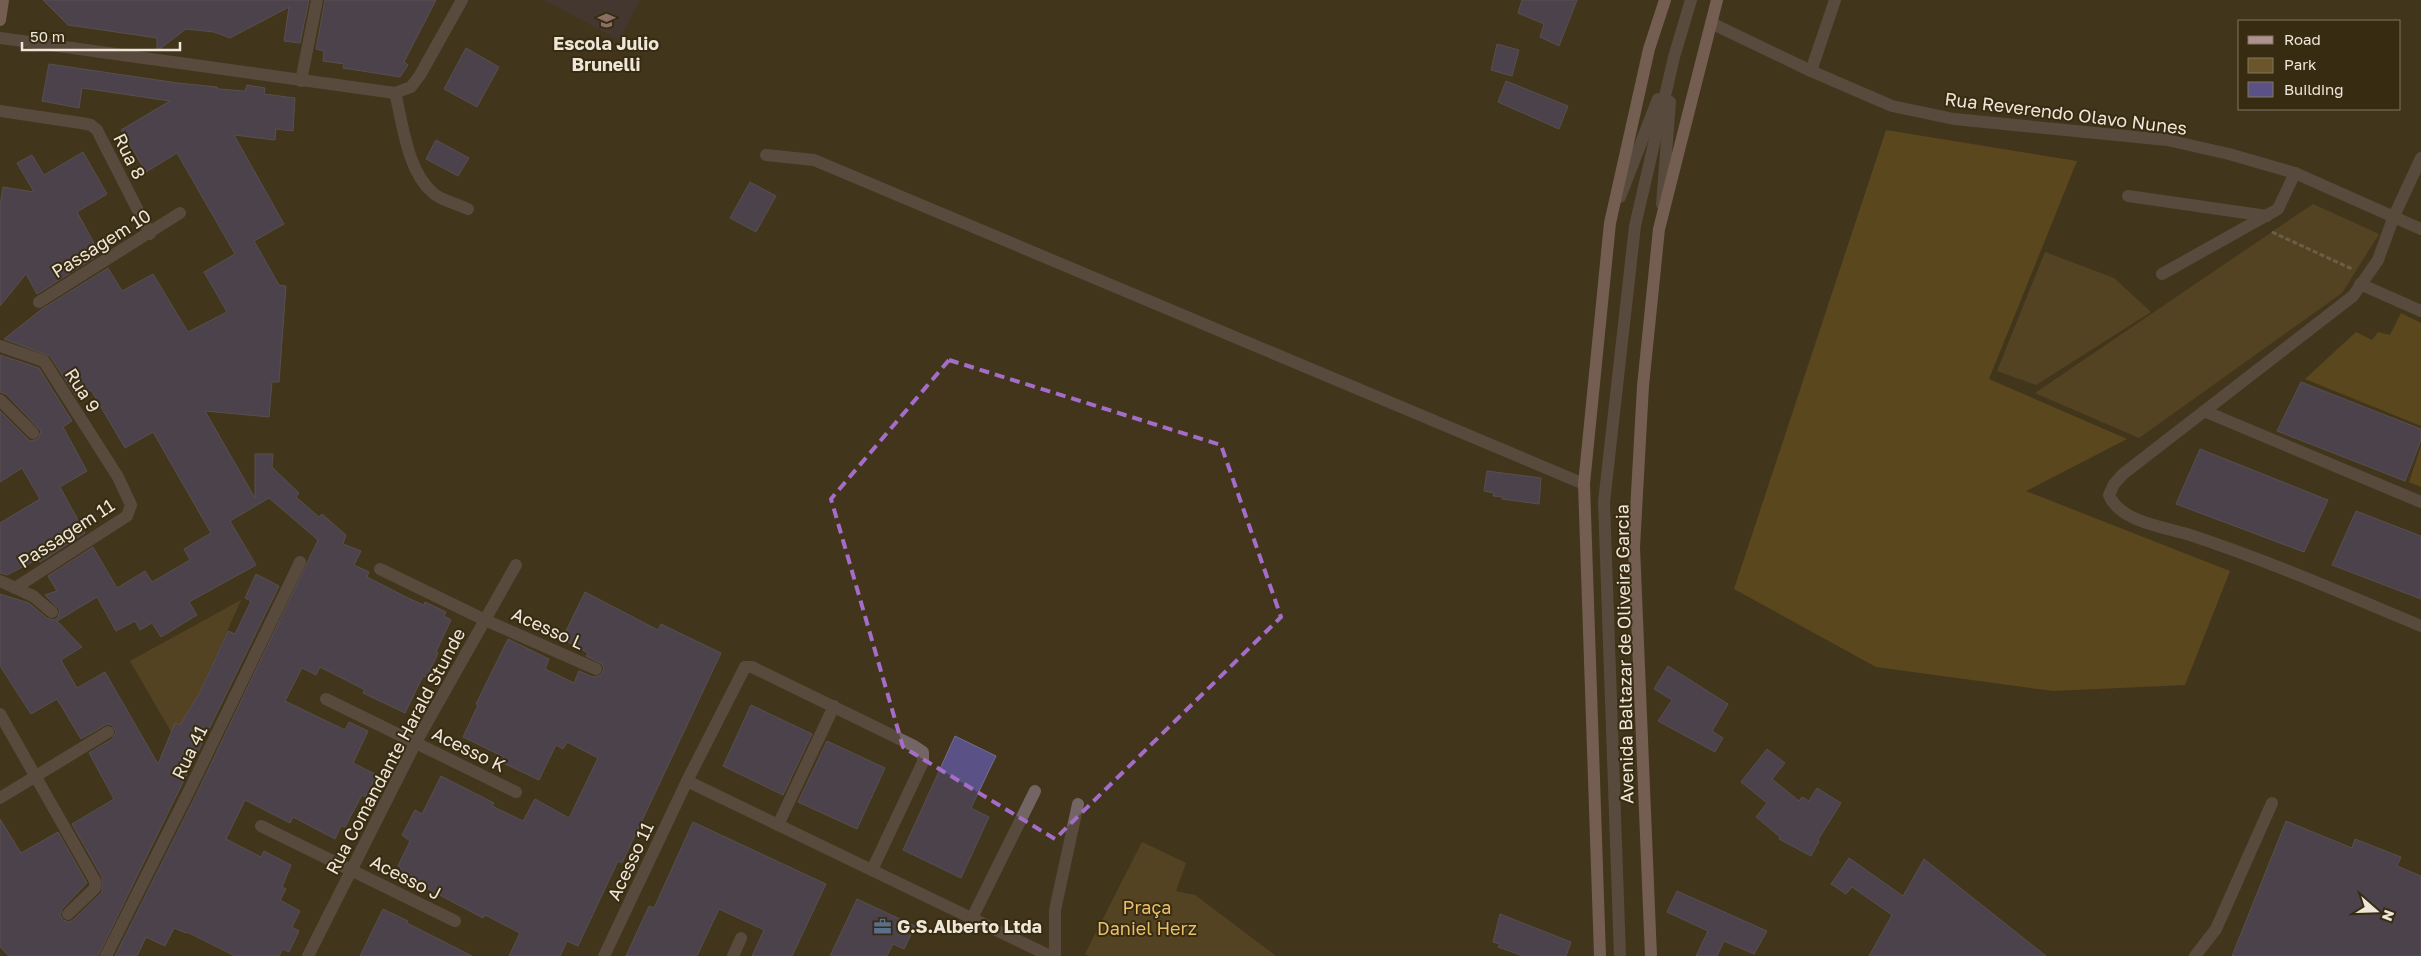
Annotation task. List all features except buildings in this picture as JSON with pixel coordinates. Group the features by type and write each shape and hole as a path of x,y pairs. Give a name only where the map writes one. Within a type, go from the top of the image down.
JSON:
{"main road":[{"path":"0,20 3,0"},
{"name":"Avenida Baltazar de Oliveira Garcia","path":"1600,956 1584,484 1610,223 1649,49 1665,0"},
{"name":"Avenida Baltazar de Oliveira Garcia","path":"1651,956 1634,547 1642,386 1660,229 1717,0"}],"street":[{"path":"301,81 316,0"},
{"path":"0,38 395,93 411,87 420,75 462,0"},
{"path":"1620,956 1604,502 1634,226 1674,57 1691,0"},
{"path":"1811,71 1835,0"},
{"name":"Rua Reverendo Olavo Nunes","path":"1711,23 1811,71 1892,106 1954,119 2167,140 2295,173 2421,229"},
{"path":"1610,223 1674,57"},
{"path":"1660,229 1674,57"},
{"path":"395,93 412,159 422,181 434,194 468,209"},
{"name":"Rua 8","path":"0,110 81,123 97,130 150,234"},
{"path":"766,154 814,160 1584,484"},
{"path":"2421,158 2394,216 2378,260 2352,296 2123,474 2114,484 2109,495 2118,510 2244,553 2421,626"},
{"path":"2162,274 2278,209 2295,173"},
{"path":"2128,196 2267,216"},
{"name":"Passagem 10","path":"39,302 150,234 180,213"},
{"path":"2363,280 2421,311"},
{"name":"Rua 9","path":"0,346 44,362 118,477"},
{"path":"0,400 33,433"},
{"path":"2204,411 2421,502"},
{"name":"Passagem 11","path":"15,588 126,516 131,506 118,477"},
{"name":"Rua 41","path":"106,956 189,791 300,562"},
{"name":"Rua Comandante Harald Stunde","path":"308,956 416,742 516,565"},
{"name":"Acesso L","path":"380,569 485,620 596,669"},
{"path":"0,581 33,596 52,612"},
{"name":"Acesso 11","path":"604,956 687,781 745,667 752,667 834,706"},
{"name":"Acesso K","path":"326,698 516,792"},
{"path":"778,825 834,706 923,752 924,762 872,870"},
{"path":"0,714 36,774 96,885 68,914"},
{"path":"0,798 36,774 108,732"},
{"path":"687,781 1050,956"},
{"path":"972,918 1035,791"},
{"path":"2195,956 2216,929 2272,803"},
{"path":"1055,956 1055,910 1078,804"},
{"name":"Acesso J","path":"260,826 455,921"},
{"path":"732,956 741,938"}],"path":[{"path":"2253,223 2363,280"}],"highlighted area":[{"path":"949,360 1221,445 1281,617 1055,839 903,747 831,499"}],"shaded area":[{"name":"Escola Julio Brunelli","path":"544,0 640,0 619,40"},
{"path":"1886,130 2077,161 1989,379 2127,439 2026,491 2230,571 2185,685 2053,691 1876,667 1734,589"},
{"path":"2401,313 2421,323 2421,426 2305,379 2356,332 2372,340 2378,332 2390,335"},
{"path":"2421,446 2421,487 2409,482"}],"green space":[{"path":"2313,204 2379,234 2342,293 2139,438 2035,393"},
{"path":"2045,252 2114,278 2151,312 2036,385 1997,371"},
{"path":"241,600 177,742 130,661"},
{"name":"Praça Daniel Herz","path":"1142,842 1186,863 1176,891 1195,895 1276,956 1089,956 1085,954"}],"place":[{"name":"Escola Julio Brunelli","path":"606,20"},
{"name":"G.S.Alberto Ltda","path":"883,926"}]}
